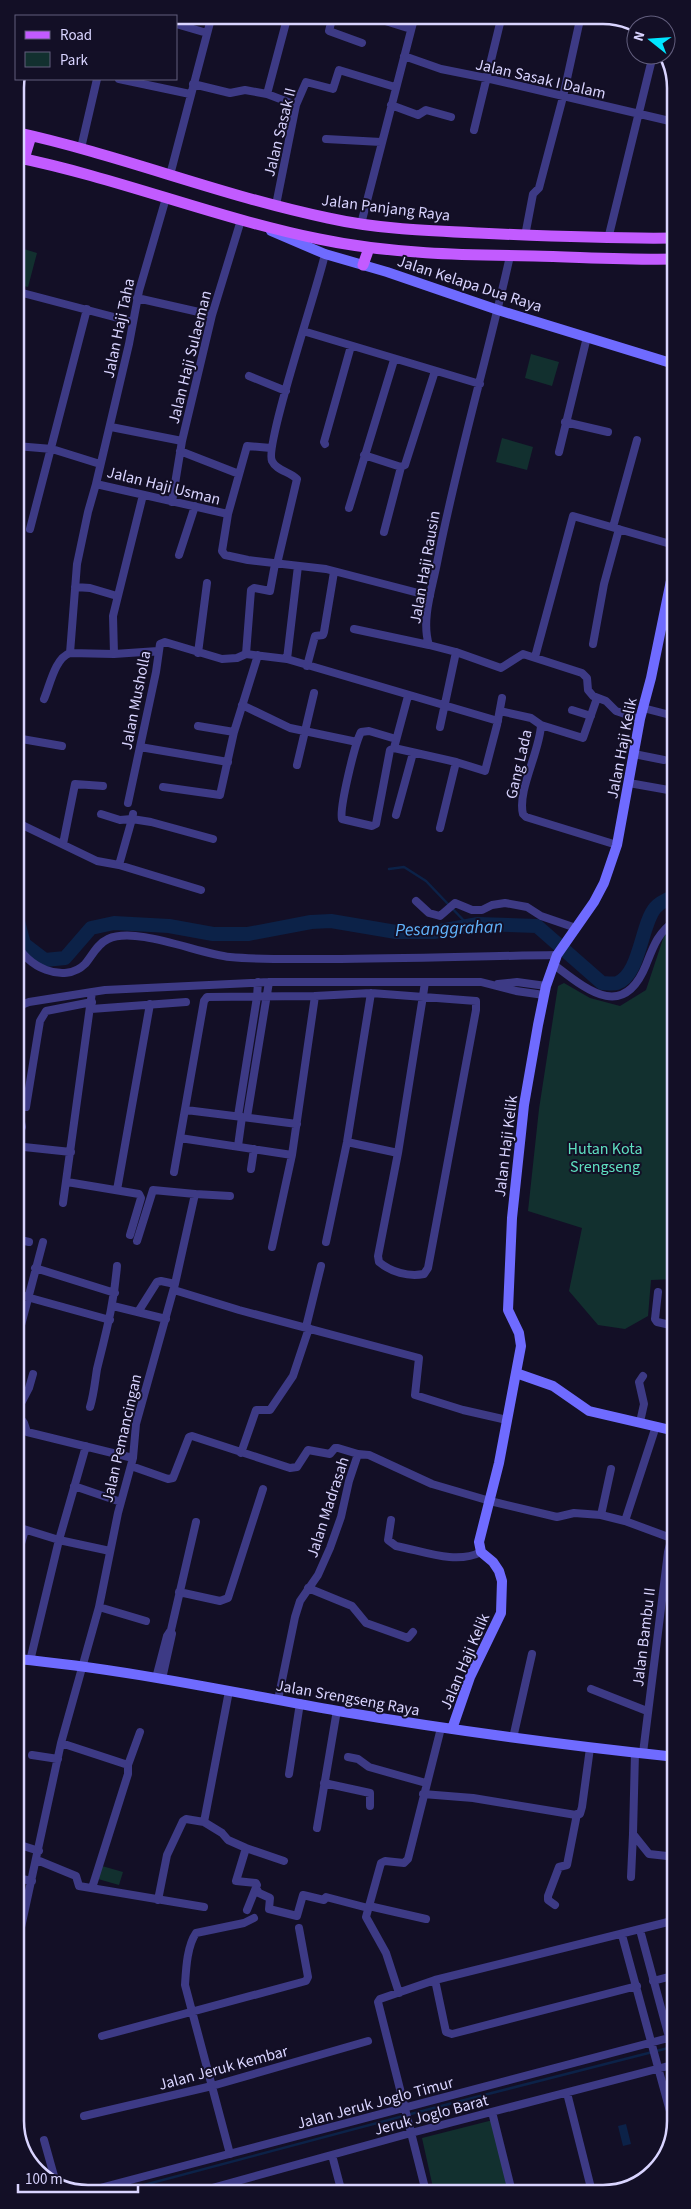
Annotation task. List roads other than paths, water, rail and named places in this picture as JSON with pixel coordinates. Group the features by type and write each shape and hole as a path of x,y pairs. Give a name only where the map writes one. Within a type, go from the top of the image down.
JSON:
{"main road":[{"name":"Jalan Panjang Raya","path":"24,134 81,148 276,205 361,224 525,236 608,239 667,238"},
{"path":"24,149 31,136"},
{"path":"24,159 259,225 368,248 510,256 667,259"},
{"path":"363,265 368,248"}],"street":[{"path":"170,175 210,24"},
{"path":"267,94 286,24"},
{"path":"332,24 330,32 362,43"},
{"path":"395,24 411,29"},
{"path":"361,224 412,24"},
{"path":"474,130 500,24"},
{"path":"525,236 533,194 539,188 563,98 579,24"},
{"path":"178,25 207,33"},
{"name":"Jalan Sasak I Dalam","path":"404,56 441,69 667,120"},
{"path":"608,239 650,65"},
{"name":"Jalan Sasak II","path":"276,205 296,105 306,82 333,89 339,70 396,87"},
{"path":"81,148 97,80"},
{"path":"124,80 190,94"},
{"path":"193,84 230,93 245,90 267,94 296,105"},
{"path":"391,105 418,115 426,110 452,117"},
{"path":"326,139 381,142"},
{"name":"Jalan Haji Taha","path":"100,464 111,427 137,298 166,198"},
{"name":"Jalan Haji Sulaeman","path":"172,502 182,441 212,315 241,220"},
{"name":"Jalan Kelapa Dua Raya","path":"259,225 325,254 667,362"},
{"path":"246,654 252,590 254,588 270,591 297,480 295,476 273,463 270,454 325,254"},
{"name":"Jalan Haji Rausin","path":"510,256 480,384 446,513 430,596 426,630 429,645 456,652 501,668 520,654 535,656"},
{"path":"24,293 133,322"},
{"path":"137,298 212,315"},
{"path":"30,529 87,309"},
{"path":"303,332 480,384"},
{"path":"559,452 587,337"},
{"path":"325,444 335,396 351,346"},
{"path":"349,508 394,360"},
{"path":"384,532 401,467 405,465 435,371"},
{"path":"249,376 286,391"},
{"path":"565,422 608,432"},
{"path":"111,427 182,441"},
{"path":"593,644 616,528 637,440"},
{"path":"228,514 248,446 272,448"},
{"name":"Jalan Haji Usman","path":"24,447 52,449 100,464 96,484 228,514 223,554 248,560 326,569 430,596"},
{"path":"180,451 239,474"},
{"path":"364,455 401,467"},
{"path":"70,653 78,558 96,484"},
{"path":"114,654 113,616 143,495"},
{"path":"179,555 195,506"},
{"path":"640,719 616,711 606,701 597,698 588,690 584,675 535,656 572,517 667,543"},
{"path":"287,659 298,566"},
{"path":"307,666 315,636 324,632 334,572"},
{"path":"198,653 207,583"},
{"path":"75,587 90,588 117,596"},
{"name":"Jalan Haji Kelik","path":"452,1729 470,1677 501,1613 502,1581 499,1571 493,1562 481,1552 479,1542 490,1501 507,1420 520,1340 519,1333 509,1316 507,1300 511,1228 524,1105 545,991 556,957 594,902 604,883 617,845 642,708 667,627"},
{"path":"354,629 429,645"},
{"name":"Jalan Musholla","path":"128,803 156,672 158,651 160,644 165,642 222,659 237,658 246,654 287,659 498,721"},
{"path":"44,699 65,655 70,653 114,654 158,651"},
{"path":"440,727 446,707 456,652"},
{"path":"163,787 220,796 234,732 258,655"},
{"path":"297,765 314,693"},
{"path":"396,739 365,731 361,732 357,742 341,817 372,826 376,824 390,750 394,748 408,696"},
{"path":"394,748 486,770 502,698"},
{"path":"541,725 582,739 597,698"},
{"path":"242,705 276,722 304,732 357,742"},
{"path":"642,708 667,714"},
{"path":"572,710 591,716"},
{"name":"Gang Lada","path":"500,711 531,718 541,725 525,789 522,814 526,817 617,845"},
{"path":"198,726 234,732"},
{"path":"24,739 62,746"},
{"path":"140,746 228,762"},
{"path":"396,815 413,753"},
{"path":"634,754 664,760"},
{"path":"440,828 456,762"},
{"path":"629,783 667,790"},
{"path":"63,844 75,784 103,786"},
{"path":"101,814 120,820 133,816 213,839"},
{"path":"119,865 133,816"},
{"path":"24,826 98,861 119,865 202,890"},
{"path":"416,901 429,914 440,916 455,903 472,910 482,910 492,905 505,903 527,907 541,916 574,931"},
{"path":"24,955 41,968 57,974 73,971 84,965 103,942 109,938 136,936 211,954 248,958 556,957 581,985 601,996 618,996 632,988 645,967 656,939 667,926"},
{"path":"24,1004 105,990 258,982 481,982 496,984 516,991 545,991"},
{"path":"243,1117 243,1086 258,982"},
{"path":"238,1146 243,1117 252,1087 269,982"},
{"path":"174,1172 205,998 370,993 423,996 474,1001 477,1004 426,1271 420,1275 411,1275 392,1271 378,1259 398,1153 423,996 425,982"},
{"path":"63,1204 92,992"},
{"path":"326,1242 347,1142 370,993"},
{"path":"272,1247 292,1155 315,996"},
{"path":"26,1107 40,1021 46,1011 91,1006 186,1002"},
{"path":"117,1190 150,1004"},
{"path":"243,1086 252,1087"},
{"path":"186,1110 297,1124"},
{"path":"180,1138 292,1155"},
{"path":"347,1142 398,1153"},
{"path":"24,1146 71,1152"},
{"path":"251,1169 254,1149"},
{"path":"66,1182 139,1194 141,1198 134,1238 153,1190 230,1196"},
{"name":"Jalan Pemancingan","path":"24,1914 61,1743 99,1607 121,1502 133,1458 136,1424 166,1319 195,1194"},
{"path":"24,1241 28,1242"},
{"path":"24,1314 43,1242"},
{"path":"90,1407 113,1306 117,1266"},
{"path":"241,1453 256,1410 270,1410 291,1381 307,1327 320,1266"},
{"path":"35,1268 115,1293"},
{"path":"138,1312 157,1282 161,1281 239,1310 420,1358 415,1395 463,1410 507,1420"},
{"path":"658,1292 655,1319 657,1322 667,1324"},
{"path":"24,1297 110,1320"},
{"path":"113,1306 166,1319"},
{"path":"516,1373 553,1386 586,1410 667,1429"},
{"path":"24,1397 33,1374"},
{"path":"640,1422 644,1404 639,1382 644,1376"},
{"path":"24,1423 27,1432 133,1458"},
{"path":"625,1521 656,1426"},
{"path":"131,1466 168,1479 173,1478 190,1436 294,1469 308,1450 330,1454 335,1448 338,1448 358,1454"},
{"path":"30,1660 59,1540 86,1446"},
{"name":"Jalan Madrasah","path":"278,1700 295,1616 300,1601 318,1575 330,1548 341,1517 349,1481 358,1454 369,1455 438,1486 490,1501 556,1517 574,1512 602,1515 625,1521 667,1541"},
{"path":"602,1515 611,1469"},
{"path":"74,1486 121,1502"},
{"path":"179,1592 220,1601 228,1598 263,1489"},
{"path":"391,1520 388,1540 396,1546 458,1558 470,1558 481,1552"},
{"path":"159,1679 172,1637 171,1630 196,1522"},
{"path":"24,1533 25,1530 59,1540 110,1551"},
{"name":"Jalan Bambu II","path":"631,1877 639,1753 648,1711 667,1578"},
{"path":"308,1588 352,1606 368,1624 408,1638 413,1632"},
{"path":"99,1607 146,1621"},
{"path":"513,1738 532,1654"},
{"name":"Jalan Srengseng Raya","path":"24,1660 83,1665 441,1728 590,1748 667,1756"},
{"path":"591,1689 648,1711"},
{"path":"204,1822 229,1691"},
{"path":"288,1774 300,1704"},
{"path":"316,1828 336,1710"},
{"path":"399,1993 386,1953 376,1933 367,1921 368,1907 381,1863 385,1861 404,1863 408,1859 441,1728"},
{"path":"92,1888 128,1774 128,1765 140,1732"},
{"path":"61,1743 128,1765"},
{"path":"555,1905 548,1900 548,1896 559,1867 567,1865 577,1814 580,1814 582,1807 590,1748"},
{"path":"32,1755 58,1759"},
{"path":"348,1757 358,1759 369,1767 426,1783"},
{"path":"324,1783 370,1793 370,1806"},
{"path":"423,1794 472,1798 577,1814"},
{"path":"158,1900 167,1855 183,1821 186,1819 204,1822 222,1833 228,1840 284,1861"},
{"path":"633,1834 649,1854 667,1856"},
{"path":"24,1846 39,1851"},
{"path":"246,1848 236,1881 256,1883 259,1893 270,1898 270,1909 297,1916 304,1895 324,1900 326,1897 426,1919"},
{"path":"37,1860 76,1876 78,1885 204,1907"},
{"path":"24,1879 32,1881"},
{"path":"247,1910 256,1888"},
{"path":"230,2154 185,1985 193,1938 199,1931 244,1924 254,1918"},
{"path":"424,2185 378,2002 380,1998 435,1980 667,1922"},
{"path":"102,2036 306,1981 308,1977 299,1928"},
{"path":"640,1930 667,2025"},
{"path":"622,1935 667,2099"},
{"path":"653,1981 667,1977"},
{"path":"435,1980 446,2032 452,2034 636,1986"},
{"name":"Jalan Jeruk Joglo Timur","path":"112,2185 406,2111 667,2039"},
{"name":"Jalan Jeruk Kembar","path":"84,2116 212,2086 368,2041"},
{"name":"Jeruk Joglo Barat","path":"223,2185 332,2155 410,2130 492,2112 667,2066"},
{"path":"567,2093 590,2185"},
{"path":"492,2112 511,2185"},
{"path":"44,2140 54,2176"},
{"path":"332,2155 340,2185"}],"water":[{"path":"626,2124 631,2144 623,2146 618,2126"}],"waterway":[{"path":"389,869 404,867 426,881 469,926"},
{"name":"Pesanggrahan","path":"24,944 45,960 65,958 91,928 114,923 169,926 213,934 248,934 311,922 331,921 396,932 434,932 478,924 537,926 602,983 617,983 625,978 631,970 650,916 655,908 667,900"},
{"path":"144,2185 667,2048"}],"park label":[{"name":"Hutan Kota Srengseng","path":"605,1157"}]}
